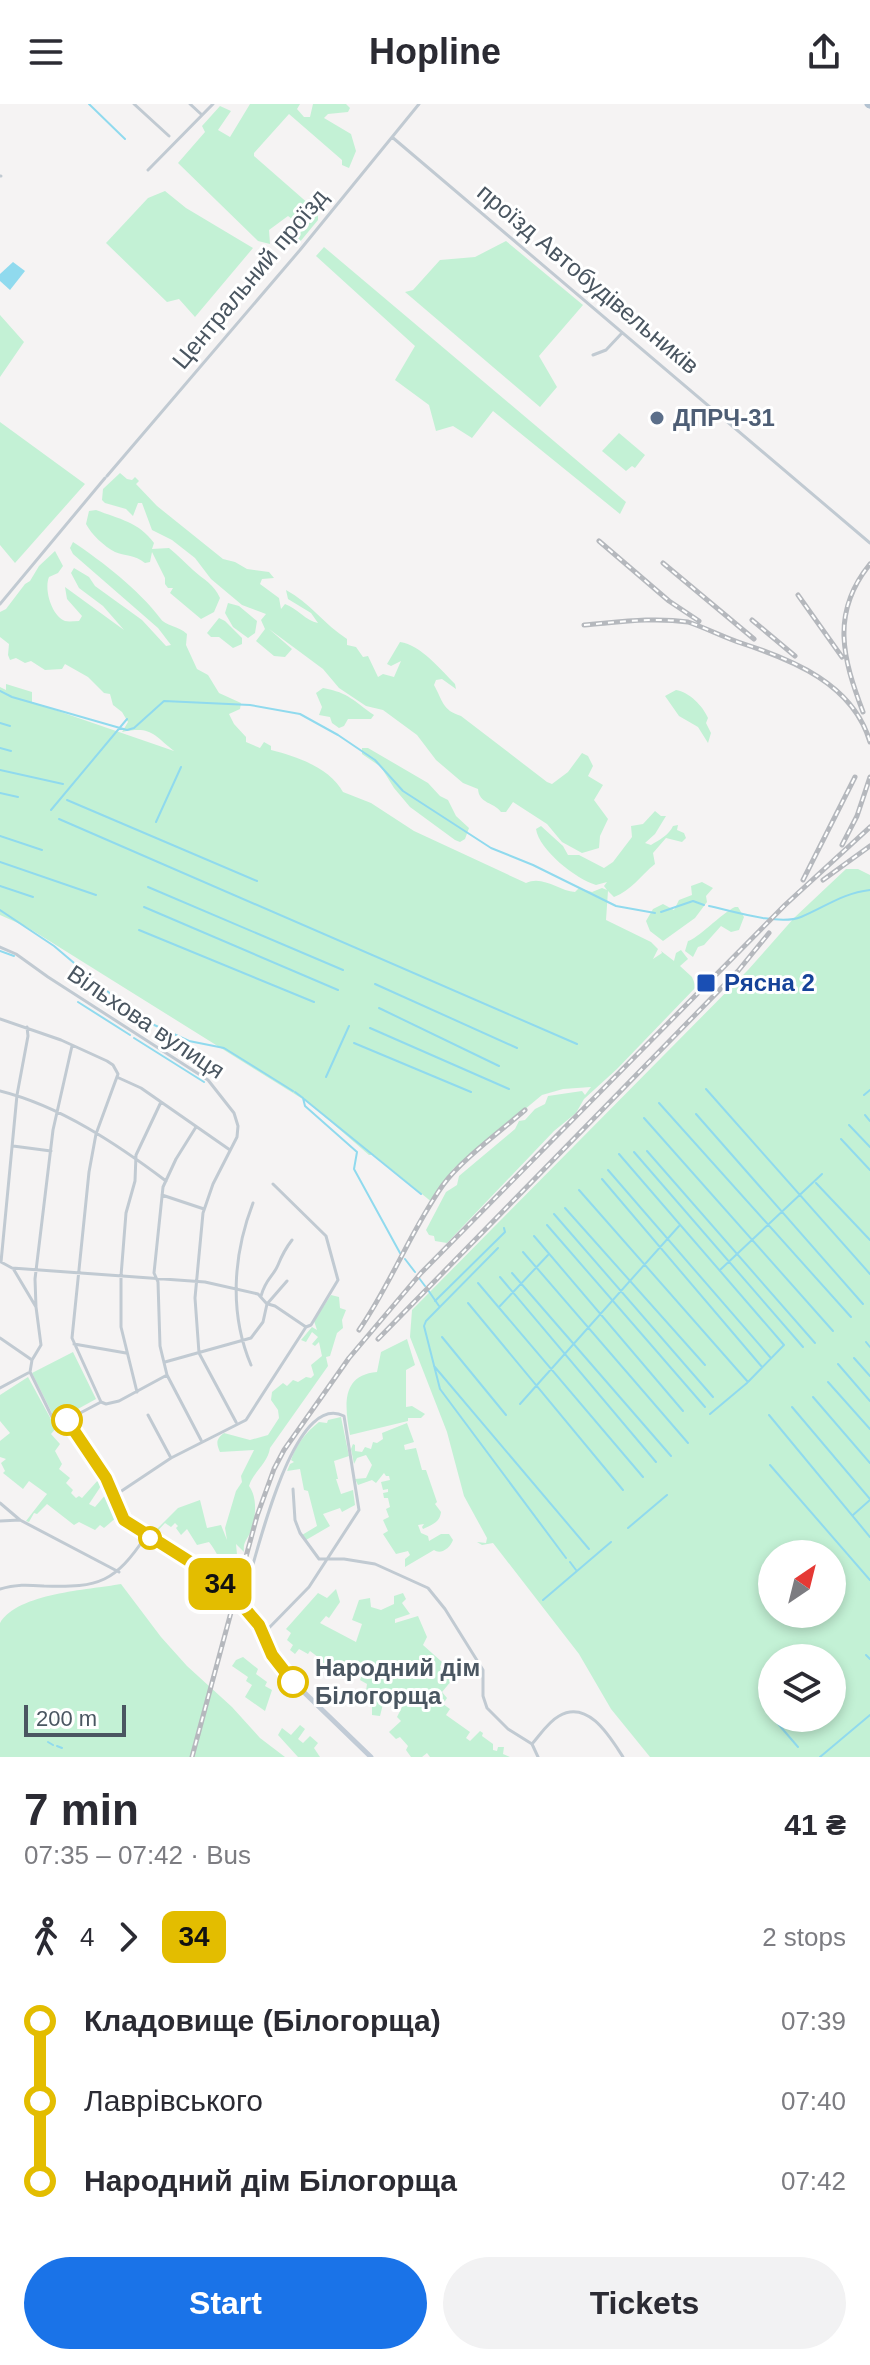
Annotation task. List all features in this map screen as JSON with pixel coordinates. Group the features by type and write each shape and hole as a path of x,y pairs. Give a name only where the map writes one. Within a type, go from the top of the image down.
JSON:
{"street":[{"path":"134,104 169,136"},
{"path":"190,104 202,115"},
{"path":"148,170 213,104"},
{"name":"Центральний проїзд","path":"0,604 304,246 419,104"},
{"name":"проїзд Автобудівельників","path":"392,137 870,543"},
{"path":"593,355 606,350 622,333"},
{"name":"Вільхова вулиця","path":"0,947 16,954 216,1087 234,1113 238,1126 237,1137 230,1150"},
{"path":"0,1019 27,1027 113,1065 118,1078 96,1134 89,1172 73,1344 101,1402 106,1404 119,1401 167,1375"},
{"path":"27,1027 17,1095 1,1262 12,1268 36,1271 195,1281 236,1288 261,1296 267,1304 306,1327"},
{"path":"72,1046 56,1112 36,1271 36,1307 41,1345 32,1360 30,1372 55,1423 101,1402"},
{"path":"118,1078 134,1084 230,1150 204,1209 195,1281 196,1333 199,1353 236,1422"},
{"path":"0,1091 56,1112 136,1159 166,1181"},
{"path":"137,1392 121,1327 126,1213 133,1194 140,1144 161,1102"},
{"path":"196,1127 166,1181 154,1273 167,1375 201,1440"},
{"path":"13,1146 51,1151"},
{"path":"114,1496 201,1440 246,1420 338,1280 326,1236 273,1184"},
{"path":"162,1195 204,1209"},
{"path":"251,1365 241,1340 236,1288 240,1236 253,1203"},
{"path":"261,1296 268,1277 277,1268 280,1257 292,1240"},
{"path":"12,1268 36,1307"},
{"path":"164,1362 251,1338 263,1322 267,1304 287,1281"},
{"path":"0,1338 32,1360"},
{"path":"73,1344 126,1353"},
{"path":"0,1388 30,1372"},
{"path":"241,1605 266,1514 294,1451 316,1421 337,1412 344,1416 349,1437 359,1510 309,1587 264,1633"},
{"path":"148,1415 171,1458"},
{"path":"67,1420 106,1478 124,1520 200,1568 241,1605 264,1633 272,1655 283,1672 371,1757"},
{"path":"293,1489 295,1520 300,1533 319,1559 375,1564 428,1588 445,1609 483,1670 483,1696 487,1708 508,1729 532,1744 538,1757"},
{"path":"0,1503 20,1520 119,1572"},
{"path":"0,1521 20,1520"},
{"path":"0,1589 16,1584 78,1585 107,1579 119,1572 146,1536"},
{"path":"532,1744 559,1716 579,1713 597,1723 622,1756"}],"green space":[{"path":"250,104 300,104 297,109 304,117 310,117 313,104 346,104 350,108 348,112 328,114 324,118 351,134 356,151 349,168 342,165 342,160 289,114 254,153 318,212 318,220 299,243 288,242 287,232 295,221 288,216 269,230 270,244 258,241 178,163 205,132 202,126 220,106 231,111 218,130 230,137"},
{"path":"165,191 186,208 253,248 195,317 179,299 167,302 106,243 148,198"},
{"path":"506,241 583,305 539,356 557,387 540,407 405,292 413,290 440,260 475,257"},
{"path":"324,247 626,502 620,514 493,411 472,438 453,426 436,431 429,405 395,380 415,346 316,256"},
{"path":"0,315 24,342 0,377"},
{"path":"0,422 85,484 15,563 0,545"},
{"path":"619,433 645,455 635,468 632,466 626,471 602,451"},
{"path":"120,473 127,479 135,477 139,481 136,484 157,506 223,559 247,569 269,572 274,578 262,579 260,584 279,598 281,609 285,604 318,623 311,613 288,599 286,590 347,639 347,645 356,647 363,657 368,656 378,677 383,674 394,677 401,661 391,666 387,664 400,642 423,653 455,684 456,689 442,679 436,680 434,685 446,708 461,716 547,782 552,784 568,772 582,753 588,756 593,766 588,776 603,785 594,800 608,819 600,836 599,848 582,853 562,842 547,824 513,802 506,812 501,812 481,798 478,789 463,783 436,760 417,735 383,710 366,706 339,688 323,669 269,629 292,649 285,657 274,656 256,641 265,629 261,620 266,614 242,605 211,579 195,558 172,540 152,530 142,503 138,503 133,516 126,509 102,500 103,489"},
{"path":"96,510 142,530 154,543 152,549 169,548 218,593 220,598 214,612 201,619 170,593 173,588 165,584 152,552 150,562 145,563 103,544 86,524 89,511"},
{"path":"73,542 131,587 162,621 187,634 186,645 197,669 208,675 219,693 241,703 240,709 229,714 246,737 246,742 260,748 264,742 271,746 271,750 312,764 330,776 343,792 371,803 414,831 526,883 545,882 575,892 579,888 592,892 602,888 607,890 604,886 607,882 596,885 588,882 560,863 539,837 536,829 541,826 563,846 568,855 579,855 604,868 613,862 632,837 631,826 643,824 655,811 666,816 645,843 651,845 673,826 678,825 677,830 684,833 686,838 682,842 666,838 653,853 655,864 626,891 614,897 608,891 606,920 651,942 658,949 653,959 661,951 674,961 676,953 681,950 688,959 680,966 692,977 696,987 447,1243 435,1241 426,1230 446,1192 457,1185 459,1176 515,1129 519,1121 525,1120 545,1104 548,1096 582,1091 585,1095 591,1087 563,1089 542,1095 453,1169 433,1203 374,1155 369,1155 309,1103 27,927 0,915 0,687 6,690 6,684 32,692 32,702 174,751 146,731 122,732 128,722 113,705 110,694 104,693 88,677 65,664 62,669 45,670 31,661 10,660 9,644 0,637 0,612 6,609 39,566 55,551 63,566 58,573 49,577 47,588 52,608 60,618 79,621 82,616 67,599 65,587 124,630 103,606 79,588 71,573 74,568 142,620 166,646 171,645 158,628 73,554 70,548"},
{"path":"228,603 239,606 257,621 255,633 248,638 233,627 225,613"},
{"path":"219,618 242,638 242,644 233,648 219,637 211,637 207,633"},
{"path":"323,688 345,695 374,715 371,719 348,719 339,728 330,717 319,715 322,707 316,693"},
{"path":"676,690 691,697 706,713 706,723 711,733 708,743 698,727 679,716 665,696"},
{"path":"362,748 368,748 428,783 448,800 456,816 469,828 465,839 460,842 455,840 410,807 381,767 362,754"},
{"path":"846,869 858,869 870,875 870,1757 650,1757 611,1709 579,1654 493,1543 482,1545 477,1542 486,1543 487,1538 464,1496 447,1432 410,1337 412,1310 748,970 794,918"},
{"path":"702,882 713,888 695,918 663,941 650,931 646,921 653,909 663,904 674,910 679,900 692,895 691,886"},
{"path":"735,907 744,917 739,930 731,932 721,926 704,945 698,947 693,957 685,951 688,941"},
{"path":"331,1295 339,1297 340,1308 346,1310 343,1328 337,1333 330,1356 326,1357 328,1366 270,1448 251,1481 249,1486 254,1496 255,1515 244,1552 236,1544 238,1565 228,1571 209,1542 197,1545 187,1529 181,1535 175,1523 171,1527 165,1523 150,1536 178,1508 200,1500 207,1528 221,1525 227,1540 225,1528 236,1491 254,1450 220,1452 218,1439 224,1433 250,1440 268,1435 279,1418 271,1400 272,1392 283,1383 287,1386 293,1380 298,1382 314,1375 311,1365 322,1356 319,1342 315,1346 312,1344 318,1337 312,1332 306,1342 301,1340 312,1327 317,1330 314,1321"},
{"path":"407,1339 415,1365 406,1370 406,1407 412,1406 425,1414 421,1418 408,1418 408,1421 350,1435 347,1404 351,1386 365,1374 377,1372 381,1352"},
{"path":"73,1352 96,1399 56,1421 32,1373"},
{"path":"28,1377 53,1423 58,1426 51,1434 60,1444 55,1451 62,1464 59,1469 70,1478 66,1483 73,1490 71,1493 76,1498 82,1498 99,1479 103,1483 89,1504 95,1507 107,1493 117,1517 104,1528 100,1525 95,1530 79,1522 74,1525 47,1504 37,1514 34,1513 29,1522 26,1521 47,1494 29,1481 23,1489 3,1473 1,1463 6,1459 0,1457 0,1441 10,1433 0,1421 0,1395"},
{"path":"341,1417 349,1456 334,1461 336,1479 341,1494 353,1490 355,1505 342,1512 340,1508 323,1514 330,1526 306,1540 302,1535 317,1526 308,1491 304,1490 300,1469 287,1471 294,1462 291,1460 296,1449 310,1430 319,1422 327,1423"},
{"path":"407,1423 414,1442 404,1445 405,1450 416,1448 437,1502 435,1504 441,1512 432,1524 423,1529 424,1524 418,1525 421,1533 428,1536 429,1541 441,1534 449,1534 453,1540 445,1550 434,1550 405,1567 405,1559 410,1555 408,1551 396,1554 383,1534 388,1531 383,1520 389,1517 386,1509 390,1507 383,1493 388,1489 383,1490 381,1482 390,1480 389,1476 384,1473 376,1483 372,1480 358,1485 355,1479 366,1478 372,1465 366,1455 357,1458 354,1464 351,1449 353,1444 355,1451 362,1452 365,1447 371,1449 373,1442 383,1439 382,1433"},
{"path":"121,1584 187,1666 232,1707 260,1738 285,1757 0,1757 0,1623 9,1613 37,1599"},
{"path":"336,1589 340,1602 329,1618 326,1616 320,1623 356,1642 362,1624 352,1620 359,1600 370,1598 371,1607 381,1610 394,1604 394,1596 403,1593 406,1599 402,1603 410,1614 395,1619 395,1623 418,1616 427,1637 423,1645 442,1662 440,1667 452,1680 442,1692 447,1698 443,1704 450,1709 446,1715 470,1732 466,1738 470,1741 480,1731 493,1744 493,1750 504,1747 503,1754 510,1757 430,1757 427,1753 422,1757 411,1757 406,1750 408,1746 400,1737 396,1739 389,1732 401,1721 397,1717 407,1697 402,1695 399,1702 384,1700 380,1716 372,1715 372,1698 366,1691 367,1684 360,1680 362,1675 358,1668 351,1665 345,1678 330,1676 315,1664 318,1657 310,1651 308,1654 299,1649 295,1654 290,1650 293,1645 287,1640 291,1633 286,1629 318,1593 327,1598"},
{"path":"243,1657 258,1669 256,1674 272,1690 265,1711 245,1697 252,1685 246,1681 248,1677 232,1666"},
{"path":"300,1725 305,1729 298,1739 303,1743 310,1736 318,1743 314,1748 320,1757 298,1757 278,1735 282,1728 291,1735"}],"water":[{"path":"13,262 25,271 10,290 0,281 0,274"}],"waterway":[{"path":"89,104 125,139"},
{"path":"0,691 127,730 134,728 164,701 250,705 300,714 375,760 403,791 491,848 616,906 655,913"},
{"path":"51,810 127,719"},
{"path":"0,723 10,726"},
{"path":"0,748 11,751"},
{"path":"156,822 181,767"},
{"path":"0,770 63,784"},
{"path":"0,793 18,797"},
{"path":"67,800 257,881"},
{"path":"59,819 577,1044"},
{"path":"0,836 42,850"},
{"path":"0,862 96,895"},
{"path":"0,886 33,897"},
{"path":"148,887 343,970"},
{"path":"709,906 755,917 792,919 843,897 870,890"},
{"path":"661,912 693,901 704,905"},
{"path":"144,907 338,990"},
{"path":"0,910 54,946 139,1018 189,1041 224,1048 293,1091"},
{"path":"139,930 314,1002"},
{"path":"0,951 14,956"},
{"path":"375,984 517,1048"},
{"path":"78,1002 130,1035"},
{"path":"379,1008 499,1066"},
{"path":"326,1077 349,1026"},
{"path":"370,1028 509,1089"},
{"path":"134,1038 204,1082"},
{"path":"354,1043 471,1092"},
{"path":"706,1089 870,1274"},
{"path":"864,1095 870,1090"},
{"path":"295,1092 303,1098 305,1106 357,1152 354,1169 400,1253"},
{"path":"304,1099 421,1194"},
{"path":"659,1103 851,1317"},
{"path":"696,1114 863,1304"},
{"path":"865,1115 870,1121"},
{"path":"644,1118 833,1331"},
{"path":"849,1125 870,1147"},
{"path":"841,1139 870,1170"},
{"path":"647,1151 815,1343"},
{"path":"634,1152 803,1347"},
{"path":"579,1190 748,1382 784,1345 619,1154"},
{"path":"608,1170 770,1357"},
{"path":"720,1270 822,1174"},
{"path":"602,1179 762,1367"},
{"path":"816,1183 870,1240"},
{"path":"565,1208 705,1365"},
{"path":"554,1214 713,1397"},
{"path":"547,1225 705,1407"},
{"path":"520,1404 679,1226"},
{"path":"435,1301 505,1232 504,1228"},
{"path":"534,1236 683,1411"},
{"path":"498,1248 424,1326 440,1389 566,1558"},
{"path":"523,1252 688,1443"},
{"path":"500,1306 548,1255"},
{"path":"405,1259 415,1272"},
{"path":"512,1273 671,1456"},
{"path":"500,1277 656,1462"},
{"path":"419,1278 425,1286"},
{"path":"478,1283 643,1477"},
{"path":"428,1290 439,1306"},
{"path":"468,1303 623,1490"},
{"path":"442,1337 506,1415"},
{"path":"866,1342 870,1347"},
{"path":"854,1358 870,1376"},
{"path":"838,1364 870,1401"},
{"path":"434,1366 589,1549"},
{"path":"828,1382 870,1429"},
{"path":"710,1414 747,1383"},
{"path":"813,1397 870,1463"},
{"path":"792,1407 870,1499"},
{"path":"769,1415 870,1537"},
{"path":"770,1465 870,1580"},
{"path":"628,1528 667,1495"},
{"path":"853,1515 870,1500"},
{"path":"543,1600 611,1542"},
{"path":"570,1562 576,1570"},
{"path":"866,1655 870,1659"},
{"path":"820,1757 870,1715"},
{"path":"785,1732 798,1747"},
{"path":"48,1742 53,1745"},
{"path":"57,1746 62,1748"}],"railway":[{"path":"599,541 669,601 699,621"},
{"path":"663,563 754,639"},
{"path":"863,712 850,673 844,636 849,600 870,564"},
{"path":"798,595 842,657"},
{"path":"584,625 649,620 688,622 781,657 819,677 850,704 870,742"},
{"path":"752,620 795,656"},
{"path":"803,880 855,777"},
{"path":"842,845 857,816 870,777"},
{"path":"192,1757 257,1516 274,1469 349,1358 421,1273 785,905 870,827"},
{"path":"823,880 870,846"},
{"path":"378,1339 738,971 769,933"},
{"path":"359,1330 443,1185 470,1156 525,1110"}],"bus line":[{"name":"34","path":"67,1420 106,1478 124,1520 213,1577 236,1598 259,1625 272,1655 293,1682"}],"place":[{"name":"ДПРЧ-31","path":"657,418"},
{"name":"Рясна 2","path":"706,983"},
{"name":"Народний дім Білогорща","path":"293,1682"}]}
